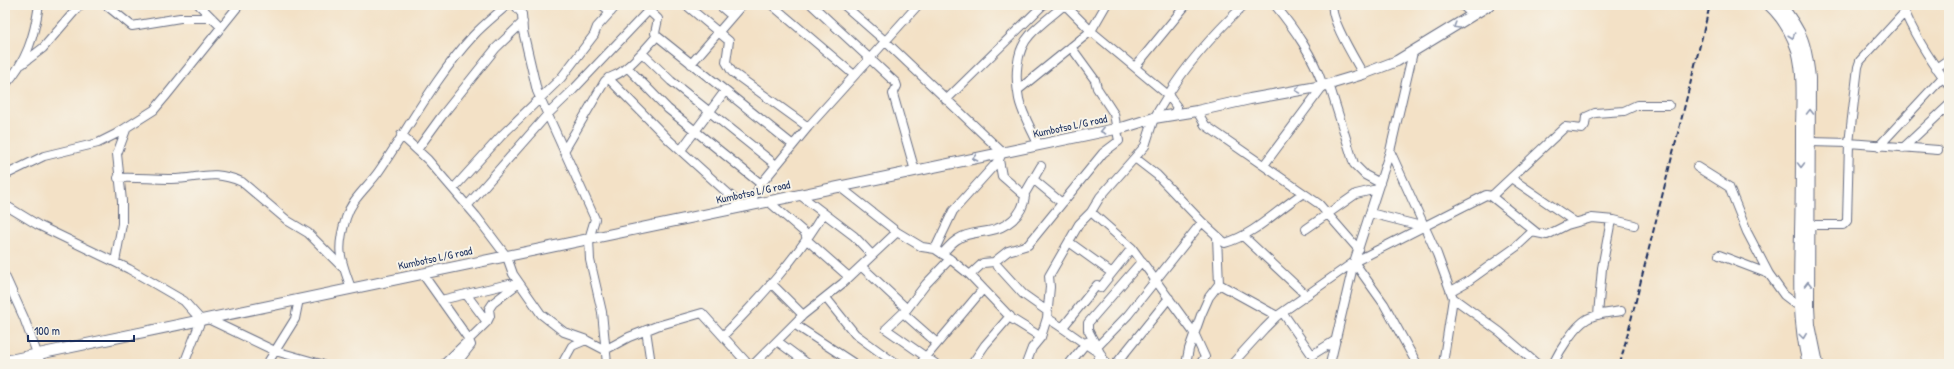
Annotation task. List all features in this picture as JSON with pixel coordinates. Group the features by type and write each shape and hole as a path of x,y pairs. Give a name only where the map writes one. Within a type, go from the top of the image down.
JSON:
{"main road":[{"name":"Kumbotso L/G road","path":"5,361 37,353 205,320 768,201 915,171 1001,156 1038,144 1118,128 1154,118 1197,111 1250,99 1326,85 1363,74 1397,61 1489,5"},
{"path":"1769,5 1789,28 1797,52 1801,72 1799,275 1805,350 1808,364"},
{"path":"1781,5 1797,26 1806,48 1810,78 1810,325 1818,364"}],"street":[{"path":"5,85 20,66 28,51 39,5"},
{"path":"20,66 43,48 80,5"},
{"path":"106,5 132,26 180,18 212,18"},
{"path":"199,5 221,27"},
{"path":"5,175 44,156 98,142 127,127 154,110 239,5"},
{"path":"351,288 339,256 340,243 346,217 357,196 380,170 401,135 453,61 473,36 507,5"},
{"path":"515,5 522,14 537,91 594,219 588,239 590,260 602,312 605,350 608,364"},
{"path":"602,5 611,12"},
{"path":"453,189 502,135 561,78 594,36 597,27 617,5"},
{"path":"686,5 730,41 726,62 732,72 808,127"},
{"path":"719,5 732,16"},
{"path":"691,64 742,5"},
{"path":"772,5 854,75"},
{"path":"812,5 870,58 897,86 893,94 915,171"},
{"path":"844,5 885,41 1001,156 1002,176 1024,195"},
{"path":"608,78 681,150 746,206 761,184 792,145 918,5"},
{"path":"946,100 1043,5"},
{"path":"1038,144 1019,101 1018,57 1022,45 1029,36 1065,5 1091,31 1168,96 1177,107 1174,114"},
{"path":"1018,90 1091,31 1106,5"},
{"path":"1135,67 1186,5"},
{"path":"1026,364 1032,348 1041,337 1047,314 1050,287 1049,276 1079,224 1091,212 1100,197 1145,146 1154,118 1195,58 1227,21 1244,5"},
{"path":"1276,5 1300,37 1326,85 1354,164 1379,186"},
{"path":"1333,5 1332,8 1335,19 1363,74"},
{"path":"1462,5 1473,15"},
{"path":"467,206 547,115 646,7 658,18 655,33 657,36 792,145"},
{"path":"1810,225 1843,225 1847,221 1849,143 1858,67 1860,61 1904,8 1926,53 1949,85"},
{"path":"417,150 441,117 496,48 523,22"},
{"path":"564,151 598,89 608,78 620,74 657,36"},
{"path":"970,275 983,263 994,262 1008,251 1028,245 1103,153 1119,141 1118,128 1114,114 1097,88 1095,80 1071,47"},
{"path":"1330,364 1354,262 1390,151 1413,52"},
{"path":"642,53 671,81 776,165"},
{"path":"1936,68 1949,59"},
{"path":"627,67 668,109 761,184"},
{"path":"1879,146 1943,77"},
{"path":"1264,165 1326,85"},
{"path":"681,150 725,91"},
{"path":"1490,196 1512,178 1565,127 1582,128 1585,125 1586,117 1590,115 1624,111 1641,105 1669,106"},
{"path":"1903,148 1949,106"},
{"path":"1197,111 1205,125 1318,204 1359,250"},
{"path":"115,262 122,224 122,201 118,178 117,154 127,127"},
{"path":"401,135 453,189 507,257 517,285 541,314 554,326 564,332 586,340 605,350"},
{"path":"1810,142 1849,143 1938,150"},
{"path":"1390,151 1452,295 1443,364"},
{"path":"938,252 953,211 1001,156"},
{"path":"1135,158 1157,175 1217,237 1225,242 1243,236 1302,194"},
{"path":"938,252 958,238 976,232 997,229 1009,224 1019,214 1024,205 1024,195 1041,166"},
{"path":"1697,167 1729,187 1747,232 1769,274 1784,294 1801,308"},
{"path":"118,178 142,176 169,179 211,174 242,182 288,221 308,233 343,267"},
{"path":"1512,178 1576,222"},
{"path":"1033,179 1062,204"},
{"path":"1306,229 1356,194 1379,186"},
{"path":"840,187 897,232 922,247 938,252 950,259 970,275 1010,316 1024,328 1041,337"},
{"path":"800,195 823,214 854,236 872,255"},
{"path":"1232,364 1280,314 1354,262 1486,195 1490,196 1537,232 1547,235 1566,225 1592,218 1634,225"},
{"path":"768,201 805,233 807,240 849,277"},
{"path":"5,205 38,225 115,262 184,301 205,320 275,351 321,364"},
{"path":"1091,212 1132,248 1169,298 1194,333 1205,357 1200,364"},
{"path":"1370,213 1424,227"},
{"path":"723,336 807,240 823,214"},
{"path":"1598,315 1602,268 1611,220"},
{"path":"1095,364 1099,350 1202,222"},
{"path":"754,364 803,315 826,298 897,232"},
{"path":"1452,295 1467,282 1516,247 1532,232 1537,232"},
{"path":"1243,236 1306,295"},
{"path":"1186,364 1194,333 1209,297 1219,284 1217,237"},
{"path":"1069,242 1112,272"},
{"path":"1063,327 1097,285 1100,288 1132,248"},
{"path":"1719,255 1769,274"},
{"path":"936,364 923,361 887,331 888,326 905,311 926,284 950,259"},
{"path":"1106,364 1088,330 1088,323 1142,261"},
{"path":"994,262 1022,294 1085,345 1099,350"},
{"path":"1354,262 1384,304 1417,364"},
{"path":"861,266 937,343"},
{"path":"422,273 472,345 456,364"},
{"path":"5,276 8,289 24,318 40,364"},
{"path":"771,282 803,315"},
{"path":"441,300 509,284 517,285"},
{"path":"1219,284 1280,314 1312,355 1336,340"},
{"path":"444,364 468,338 487,322 490,316 489,309 493,303 517,285"},
{"path":"923,361 982,289"},
{"path":"466,294 487,322"},
{"path":"1452,295 1500,332 1537,364"},
{"path":"826,298 855,334 896,364"},
{"path":"1116,364 1169,298"},
{"path":"267,364 295,319 299,300"},
{"path":"1553,364 1559,352 1582,323 1588,318 1622,311"},
{"path":"605,350 646,330 702,313 748,364"},
{"path":"972,364 984,345 1010,316"},
{"path":"184,364 205,320"},
{"path":"794,324 855,364"},
{"path":"646,330 651,364"},
{"path":"1070,364 1092,337"},
{"path":"562,364 572,346 586,340"},
{"path":"777,341 808,364"}],"railway":[{"path":"1620,364 1710,5"}]}
